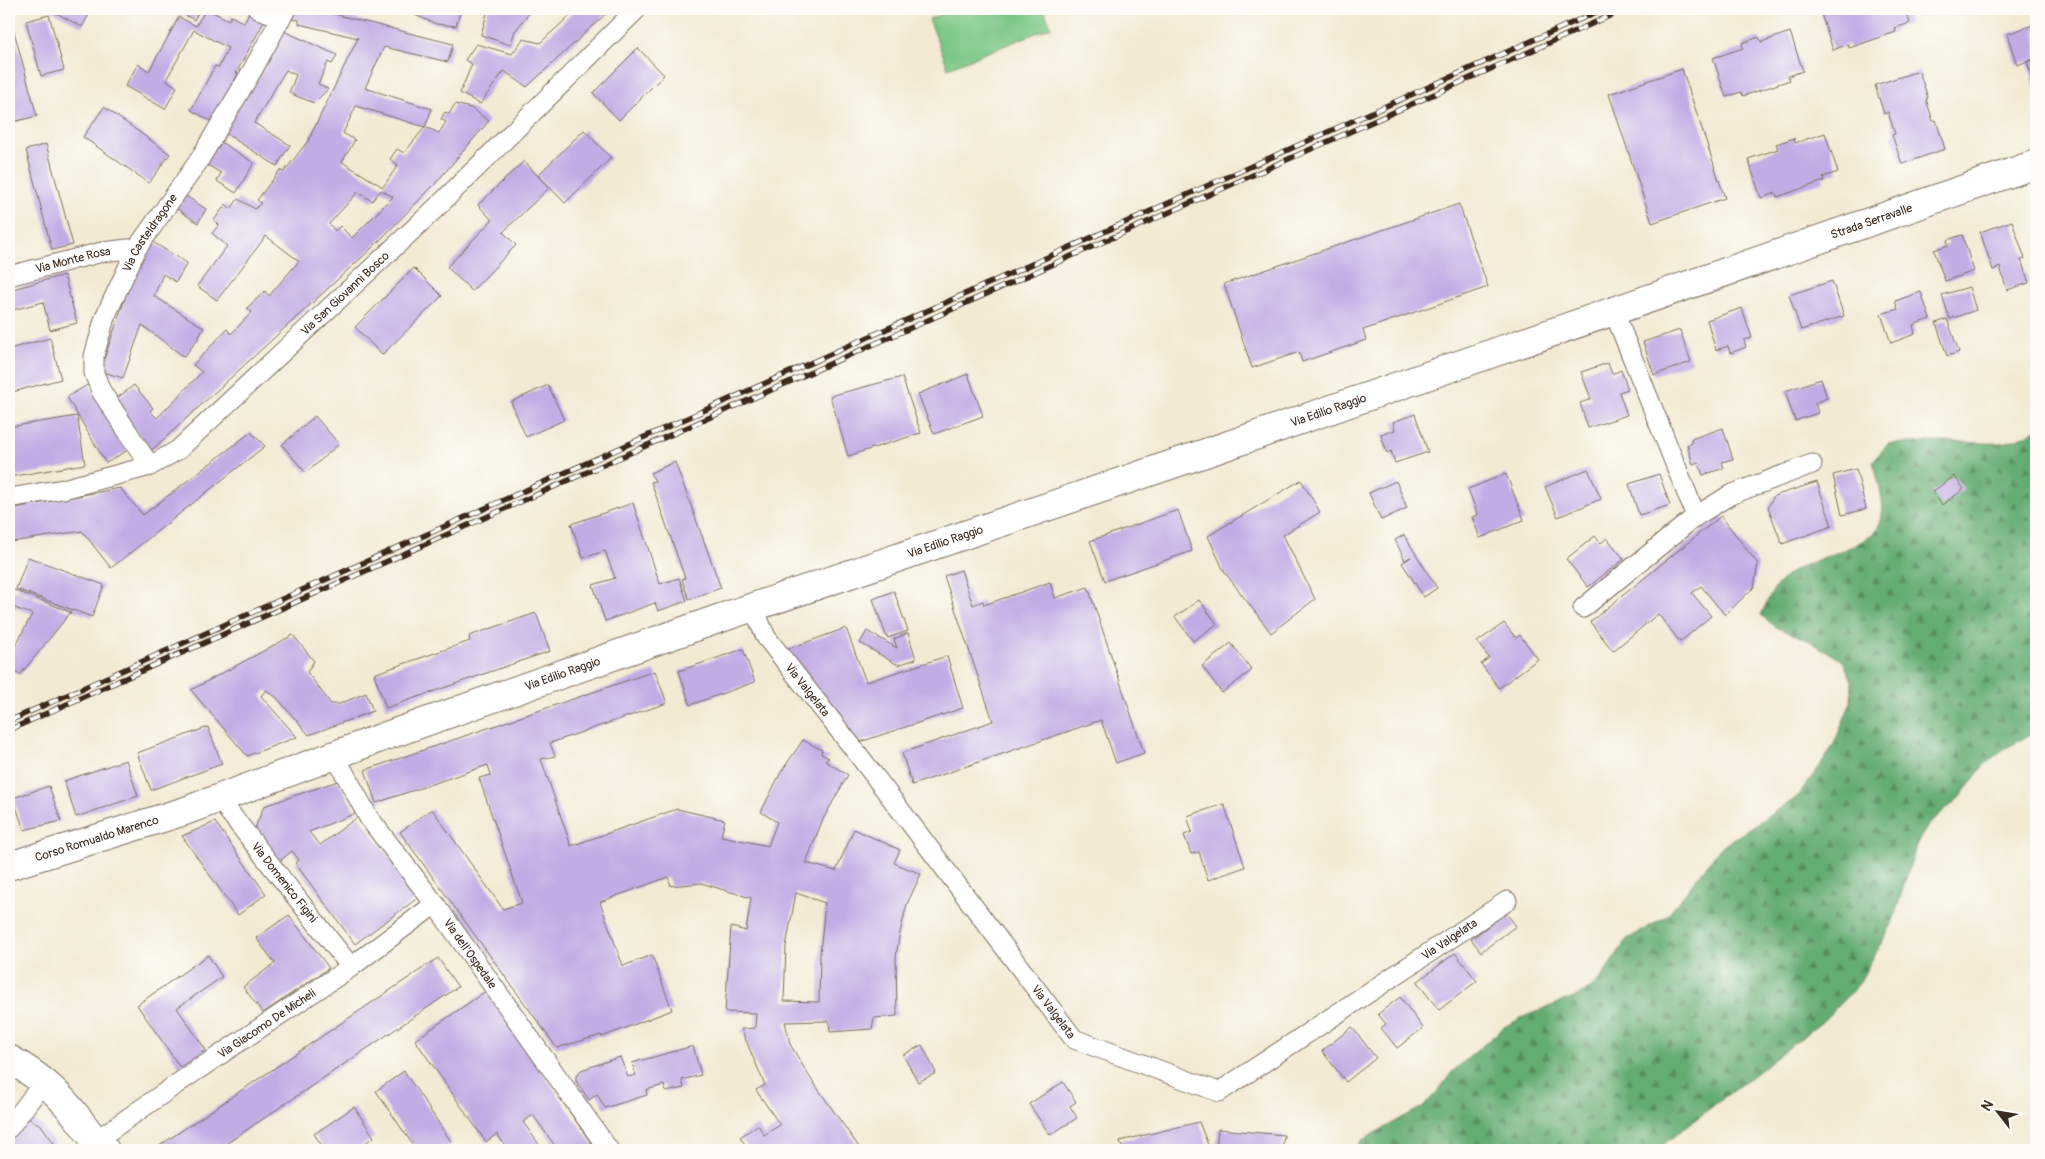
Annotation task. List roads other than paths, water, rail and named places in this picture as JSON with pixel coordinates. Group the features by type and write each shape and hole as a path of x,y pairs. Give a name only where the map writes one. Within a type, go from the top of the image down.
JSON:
{"main road":[{"name":"Strada Serravalle","path":"1708,278 2036,164"},
{"name":"Via Edilio Raggio","path":"185,811 401,731 753,607 1614,312 1708,278"},
{"name":"Corso Romualdo Marenco","path":"9,866 185,811"},
{"path":"9,1058 30,1071 67,1104 100,1146"}],"street":[{"path":"258,9 284,13"},
{"name":"Via San Giovanni Bosco","path":"9,498 62,489 150,466 178,450 494,152 637,9"},
{"name":"Via Casteldragone","path":"150,466 101,391 94,373 94,356 106,317 138,248 198,162 284,13"},
{"name":"Via Monte Rosa","path":"9,276 102,252 138,248"},
{"path":"1614,312 1696,516"},
{"path":"1583,608 1696,516 1730,494 1812,464"},
{"name":"Via Valgelata","path":"753,607 766,637 857,753 1074,1039 1219,1092 1507,900"},
{"name":"Via dell'Ospedale","path":"334,756 369,818 436,904 609,1150"},
{"name":"Via Domenico Figini","path":"219,799 351,967"},
{"name":"Via Giacomo De Micheli","path":"100,1146 180,1081 351,967 436,904"},
{"path":"9,1128 43,1083"}],"railway":[{"path":"9,721 1603,9"},
{"path":"9,730 1625,9"}]}
